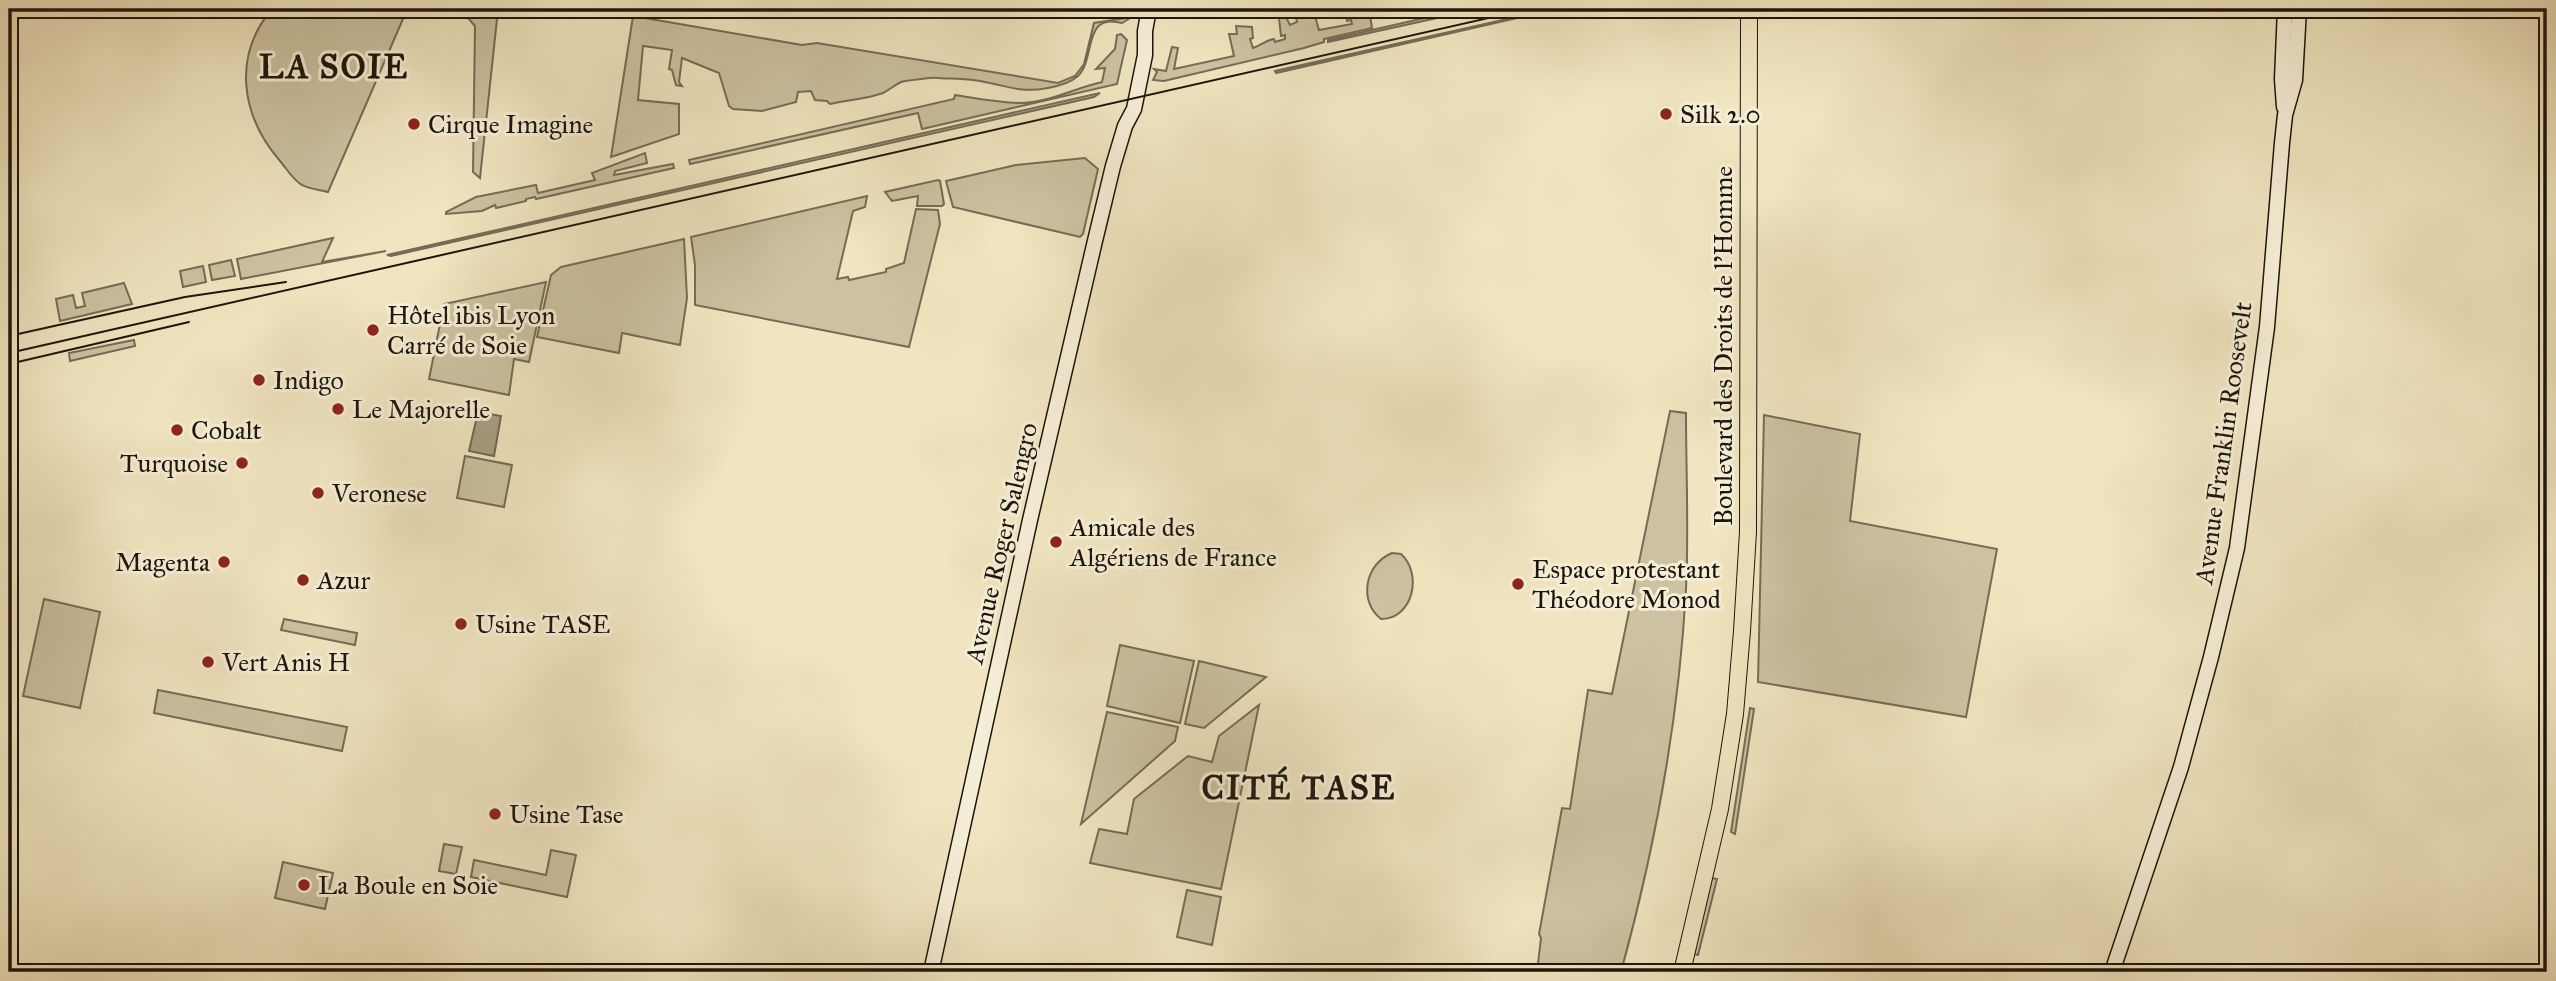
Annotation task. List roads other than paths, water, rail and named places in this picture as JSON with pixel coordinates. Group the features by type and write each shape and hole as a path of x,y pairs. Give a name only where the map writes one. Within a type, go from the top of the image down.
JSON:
{"main road":[{"name":"Boulevard des Droits de l'Homme","path":"1682,972 1720,809 1735,714 1743,619 1748,518 1749,9"}],"street":[{"name":"Avenue Roger Salengro","path":"931,972 1030,520 1110,178 1125,126 1126,100 1132,70 1145,32 1149,9"},
{"name":"Avenue Franklin Roosevelt","path":"2112,972 2181,767 2237,548 2267,327 2285,116 2282,79 2286,9"},
{"name":"Avenue Franklin Roosevelt","path":"2285,116 2295,80 2299,9"}],"tram line":[{"path":"9,353 1528,9"},
{"path":"9,336 185,297 286,282"},
{"path":"9,364 189,322"}],"place":[{"name":"Silk 2.0","path":"1666,114"},
{"name":"Cirque Imagine","path":"414,124"},
{"name":"Hôtel ibis Lyon Carré de Soie","path":"373,330"},
{"name":"Indigo","path":"259,380"},
{"name":"Le Majorelle","path":"338,409"},
{"name":"Cobalt","path":"177,430"},
{"name":"Turquoise","path":"242,463"},
{"name":"Veronese","path":"318,493"},
{"name":"Amicale des Algériens de France","path":"1056,542"},
{"name":"Magenta","path":"224,562"},
{"name":"Azur","path":"303,580"},
{"name":"Espace protestant Théodore Monod","path":"1518,584"},
{"name":"Usine TASE","path":"461,624"},
{"name":"Vert Anis H","path":"208,662"},
{"name":"Usine Tase","path":"495,814"},
{"name":"La Boule en Soie","path":"304,885"}],"district":[{"name":"LA SOIE","path":"334,66"},
{"name":"CITÉ TASE","path":"1299,787"}]}
